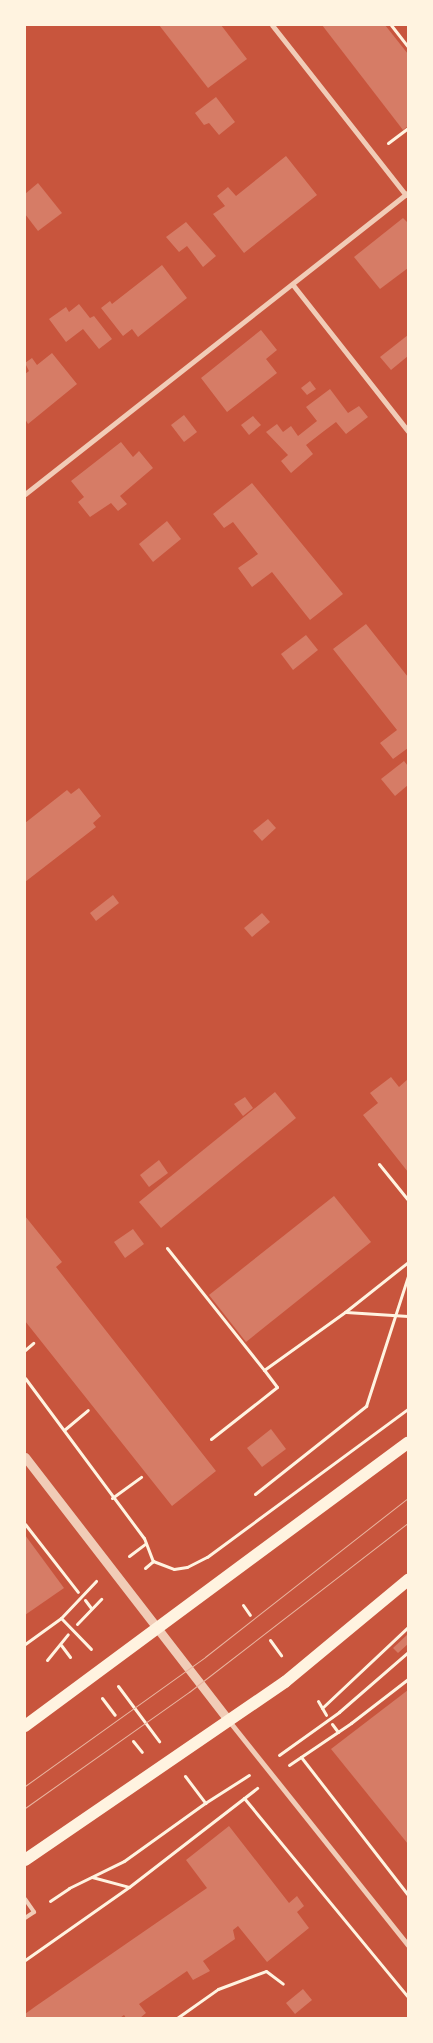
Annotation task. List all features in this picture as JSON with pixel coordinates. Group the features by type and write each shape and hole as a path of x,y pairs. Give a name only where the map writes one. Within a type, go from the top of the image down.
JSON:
{"main road":[{"path":"25,1726 156,1627 408,1444"},
{"path":"25,1860 296,1674 408,1580"}],"street":[{"path":"25,494 407,194 272,25"},
{"path":"293,285 408,432"},
{"path":"25,1457 229,1721 408,1945"}],"lane":[{"path":"25,1899 34,1912 25,1918"}],"path":[{"path":"391,25 408,47"},
{"path":"384,146 408,128"},
{"path":"379,1164 408,1200"},
{"path":"167,1248 277,1387 211,1439"},
{"path":"264,1370 345,1312 408,1262"},
{"path":"255,1494 366,1406 408,1276"},
{"path":"345,1312 408,1316"},
{"path":"25,1350 33,1343"},
{"path":"25,1378 112,1498 144,1538 153,1561 174,1569 187,1567 207,1558 408,1409"},
{"path":"64,1430 88,1410"},
{"path":"112,1498 141,1477"},
{"path":"25,1524 78,1592"},
{"path":"145,1568 153,1561"},
{"path":"25,1644 61,1618 91,1585"},
{"path":"77,1624 101,1599"},
{"path":"85,1600 91,1608"},
{"path":"243,1605 250,1615"},
{"path":"61,1618 85,1642"},
{"path":"322,1708 408,1627"},
{"path":"47,1660 68,1634"},
{"path":"270,1640 286,1662"},
{"path":"61,1645 70,1657"},
{"path":"287,1750 339,1712 408,1652"},
{"path":"285,1768 338,1732 408,1678"},
{"path":"115,1681 159,1742"},
{"path":"98,1693 115,1716"},
{"path":"318,1702 326,1715"},
{"path":"332,1724 338,1732"},
{"path":"133,1741 142,1753"},
{"path":"301,1757 408,1895"},
{"path":"34,1912 91,1877 124,1861 205,1803 243,1779"},
{"path":"188,1780 205,1803"},
{"path":"25,1960 129,1887 258,1787"},
{"path":"244,1798 408,1997"},
{"path":"91,1877 129,1887"},
{"path":"177,2018 218,1988 266,1971 283,1984"}],"building":[{"path":"159,25 221,25 247,59 208,88"},
{"path":"322,25 385,25 408,54 408,126 403,130"},
{"path":"216,97 235,122 219,135 209,123 204,125 195,113"},
{"path":"286,156 317,195 244,253 213,214 225,206 217,196 228,187 236,196"},
{"path":"38,183 62,213 38,231 25,214 25,194"},
{"path":"403,218 408,223 408,268 380,289 354,257"},
{"path":"186,222 216,256 203,267 187,246 179,252 166,237"},
{"path":"162,265 187,298 138,337 132,329 123,336 101,308 110,301 112,304"},
{"path":"79,304 90,318 94,316 112,339 99,349 83,329 66,342 49,319 66,307 69,312"},
{"path":"261,330 277,350 266,359 277,373 227,412 201,378"},
{"path":"408,335 408,356 391,370 380,357"},
{"path":"52,353 77,384 28,424 25,419 25,374 29,371 25,363 32,358 37,365"},
{"path":"310,381 316,389 307,395 301,388"},
{"path":"330,389 348,413 359,406 368,417 346,434 336,422 306,445 313,454 291,473 281,461 288,455 266,432 277,424 283,432 291,426 298,436 317,421 306,407"},
{"path":"184,415 197,432 184,442 171,425"},
{"path":"253,416 261,425 249,435 241,425"},
{"path":"121,442 133,457 139,451 153,468 120,496 127,504 118,511 111,503 90,517 78,502 84,497 71,481"},
{"path":"252,483 343,594 310,620 272,572 252,587 238,568 258,554 233,522 224,528 213,514"},
{"path":"167,521 181,539 153,562 139,544"},
{"path":"366,624 408,677 408,748 393,759 380,743 397,730 333,649"},
{"path":"306,635 318,650 293,670 281,654"},
{"path":"404,761 408,766 408,785 395,796 381,779"},
{"path":"79,788 101,816 93,823 96,827 25,882 25,823 67,790 71,794"},
{"path":"268,819 276,828 262,841 253,831"},
{"path":"113,895 119,903 96,921 90,913"},
{"path":"262,913 270,922 252,937 244,928"},
{"path":"391,1077 399,1087 408,1079 408,1172 363,1115 378,1103 370,1093"},
{"path":"275,1092 296,1118 161,1228 139,1202"},
{"path":"245,1097 253,1108 243,1116 234,1104"},
{"path":"159,1160 168,1173 149,1187 140,1175"},
{"path":"334,1196 371,1242 246,1342 209,1295"},
{"path":"25,1216 62,1262 56,1267 216,1471 172,1506 25,1321"},
{"path":"133,1229 144,1244 125,1258 114,1242"},
{"path":"271,1429 286,1449 262,1467 247,1448"},
{"path":"25,1535 64,1588 25,1615"},
{"path":"408,1634 408,1644 398,1653 393,1648"},
{"path":"408,1690 408,1844 331,1749"},
{"path":"229,1826 289,1903 297,1896 304,1906 297,1912 309,1928 267,1962 238,1926 233,1930 235,1939 203,1961 210,1971 193,1980 187,1971 139,2004 146,2013 140,2018 126,2018 124,2015 120,2018 25,2018 25,2014 36,2006 207,1888 186,1860"},
{"path":"303,1989 312,2000 295,2014 286,2003"}],"tram line":[{"path":"25,1786 205,1657 408,1498"},
{"path":"25,1808 189,1692 408,1523"}]}
